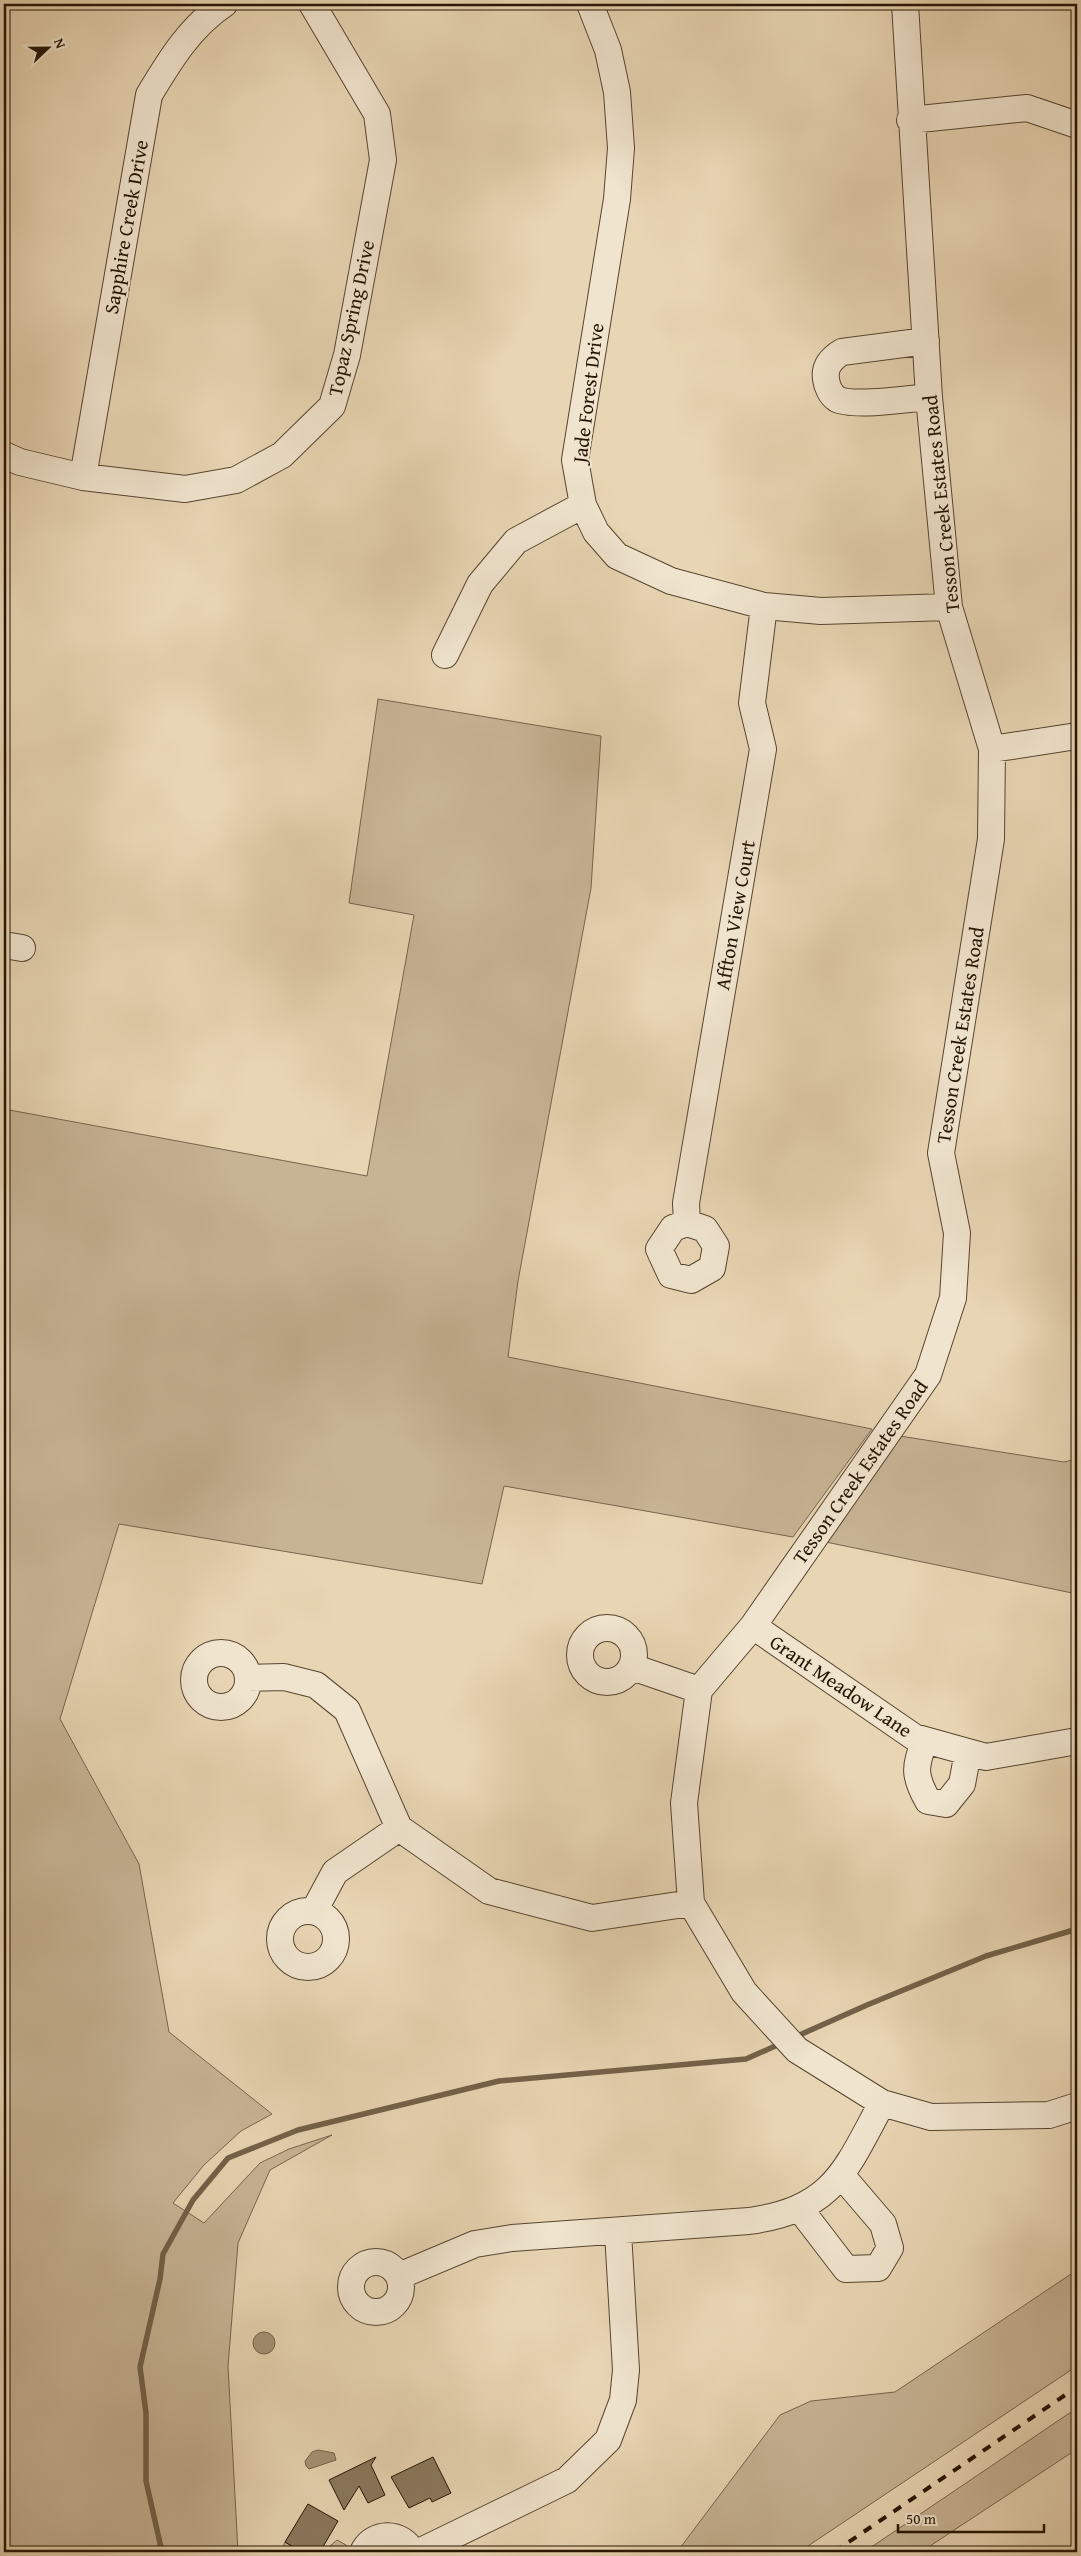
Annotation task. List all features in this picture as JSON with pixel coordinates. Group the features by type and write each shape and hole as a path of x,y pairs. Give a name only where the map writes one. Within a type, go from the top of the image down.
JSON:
{"street":[{"name":"Sapphire Creek Drive","path":"83,477 149,95 175,52 205,17 224,4"},
{"name":"Topaz Spring Drive","path":"4,455 20,462 83,477 185,489 236,480 282,455 332,406 347,355 383,160 377,114 312,4"},
{"name":"Tesson Creek Estates Road","path":"699,1690 753,1626 928,1375 953,1298 956,1233 941,1153 991,839 992,749 950,608 929,397 910,120 905,4"},
{"name":"Jade Forest Drive","path":"598,6 618,92 621,148 617,199 575,460 583,505 596,532 617,556 671,581 764,606 821,611 950,608"},
{"path":"910,120 1027,108 1077,125"},
{"path":"926,341 842,352 832,358 827,367 826,379 830,391 838,399 852,403 929,397"},
{"path":"445,655 480,584 516,541 583,505"},
{"name":"Affton View Court","path":"687,1223 686,1203 763,748 752,703 764,606"},
{"path":"992,749 1077,736"},
{"name":"Grant Meadow Lane","path":"753,1626 914,1737 986,1756 1077,1741"},
{"path":"632,1667 699,1690 684,1803 691,1903 744,1992 797,2050 882,2103 931,2116 1049,2115 1077,2106"},
{"path":"248,1678 284,1676 316,1685 346,1710 399,1828 489,1891 592,1918 691,1903"},
{"path":"925,1740 916,1761 918,1782 928,1801 946,1804 962,1784 968,1752"},
{"path":"314,1911 335,1872 399,1828"},
{"path":"399,2276 449,2253 475,2244 512,2238 618,2232 749,2221 774,2218 800,2209 842,2176 882,2103"},
{"path":"800,2209 846,2269 878,2268 890,2248 882,2224 842,2176"},
{"path":"419,2552 567,2480 608,2440 623,2400 626,2370 618,2232"},
{"path":"363,2552 370,2542 386,2536 403,2540 412,2552"}],"shaded area":[{"path":"378,699 601,736 591,888 518,1281 508,1357 872,1429 793,1537 504,1486 482,1584 119,1524 60,1719 139,1864 169,2032 272,2114 241,2131 204,2165 173,2203 204,2223 260,2163 289,2149 332,2135 270,2170 238,2243 228,2366 238,2552 9,2552 4,2529 4,1109 367,1176 414,915 349,903"},
{"path":"900,1436 1064,1462 1077,1459 1077,1594 821,1541"},
{"path":"1077,2270 1077,2366 799,2552 677,2552 780,2415 811,2401 895,2392"},
{"path":"264,2332 274,2339 275,2343 268,2353 264,2354 254,2347 253,2343 260,2333"},
{"path":"1077,2408 1077,2449 921,2552 864,2552"},
{"path":"318,2450 334,2453 336,2460 309,2469 305,2461 312,2452"},
{"path":"337,2540 346,2545 352,2552 323,2552"},
{"path":"285,2542 302,2552 281,2552"}],"building":[{"path":"376,2457 371,2465 385,2495 368,2503 359,2486 344,2510 329,2480"},
{"path":"433,2457 451,2493 432,2502 430,2498 409,2508 391,2477"},
{"path":"308,2504 338,2521 320,2552 302,2552 285,2542"}],"waterway":[{"path":"795,2037 986,1956 1077,1929"},
{"path":"162,2552 146,2481 146,2413 140,2367 160,2279 163,2254 193,2200 228,2158 298,2130 499,2081 746,2059 782,2043"}],"railway":[{"path":"834,2552 1077,2387"}]}
